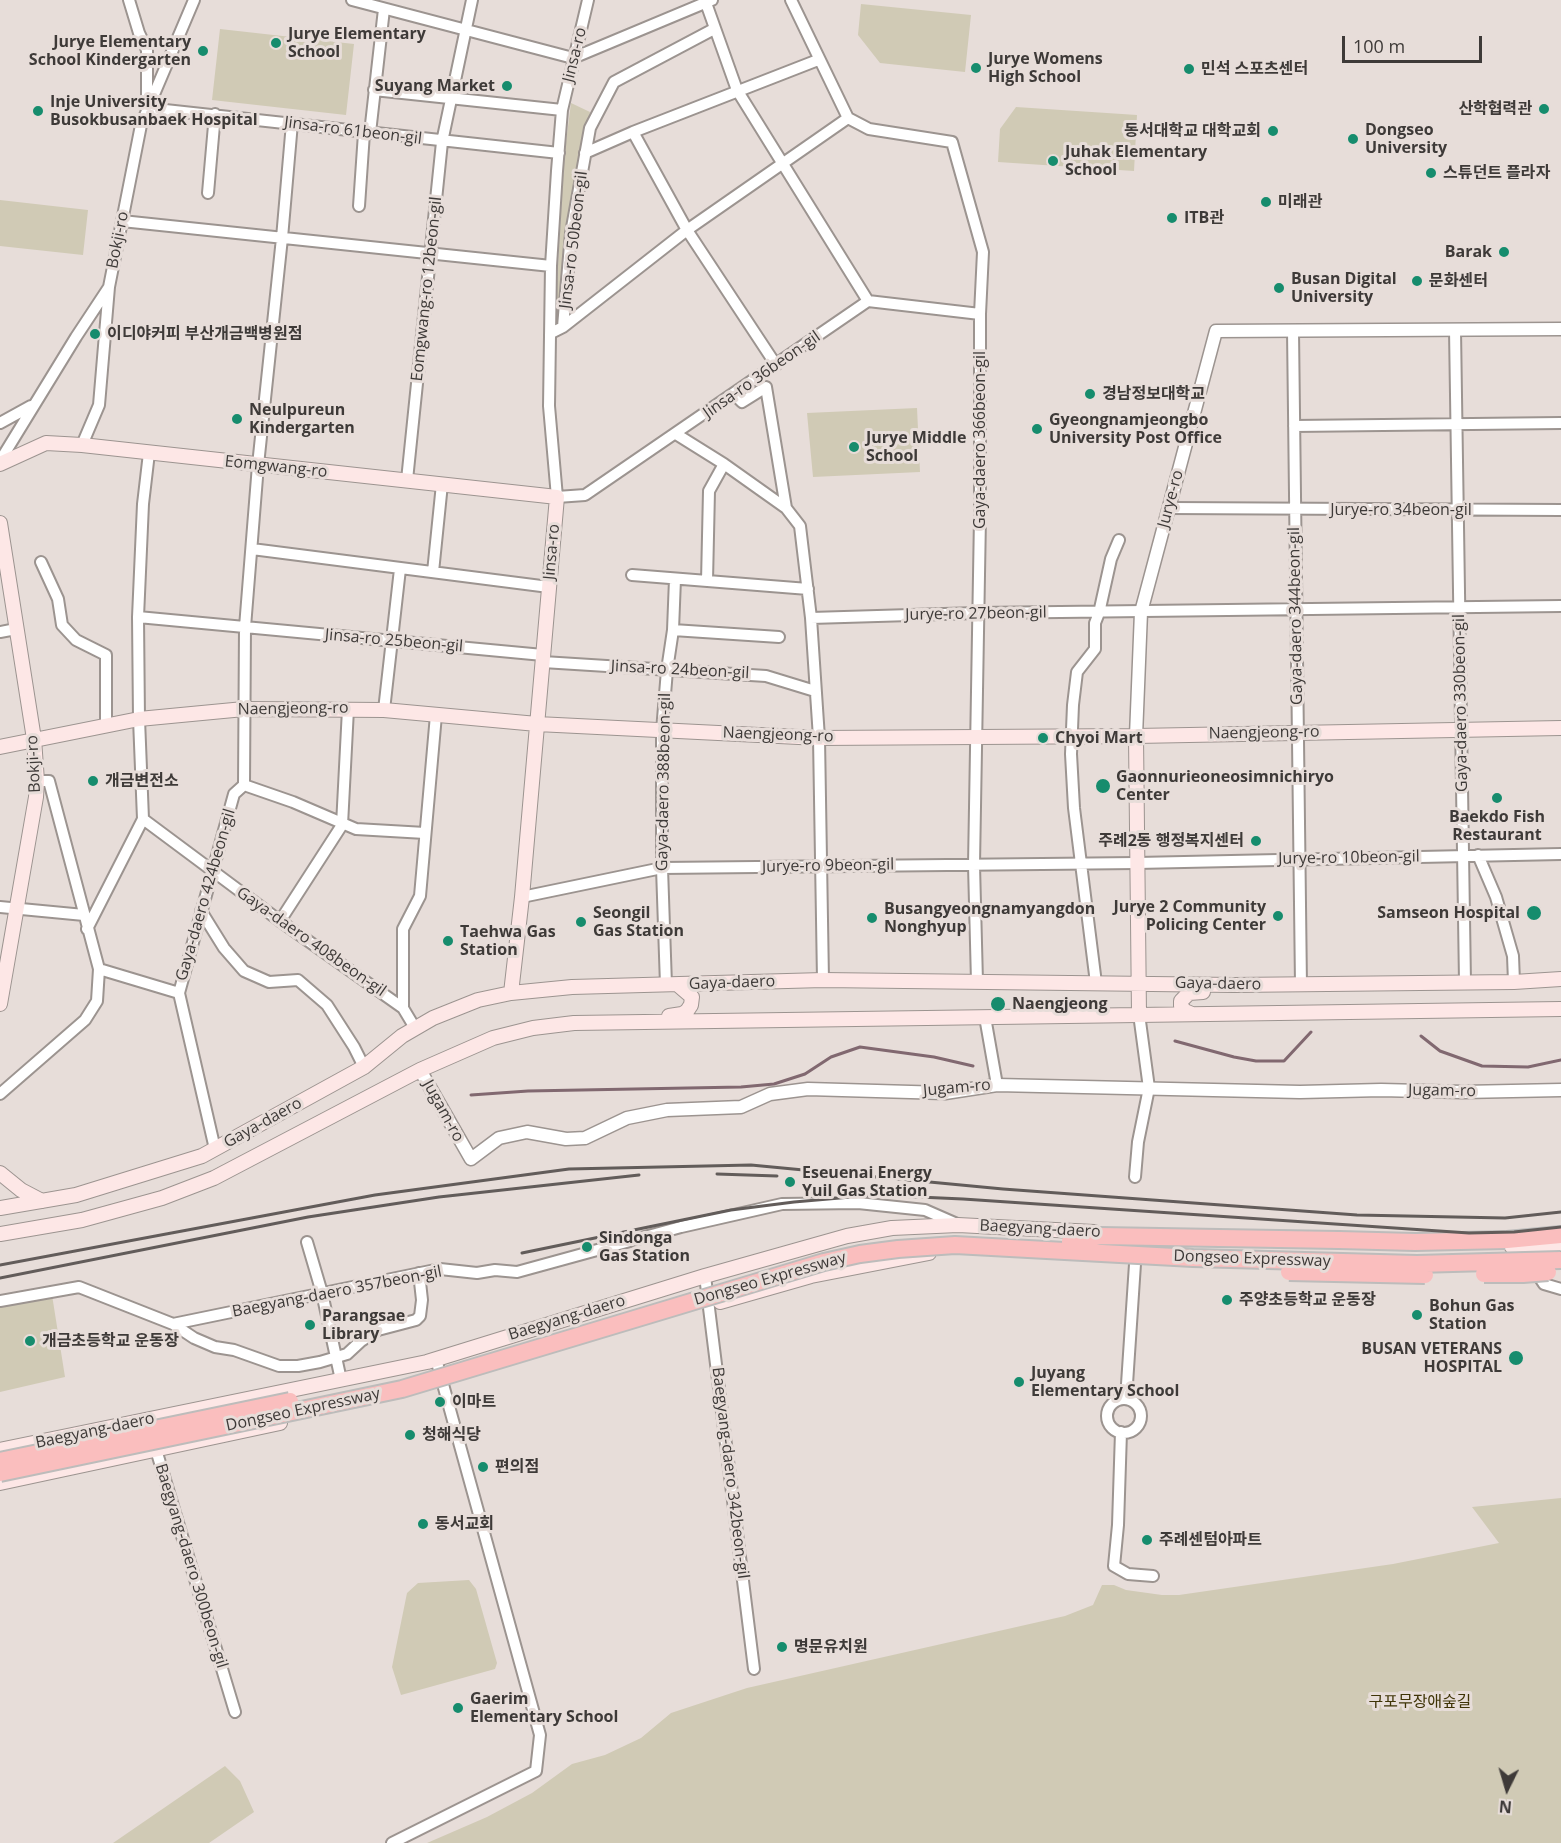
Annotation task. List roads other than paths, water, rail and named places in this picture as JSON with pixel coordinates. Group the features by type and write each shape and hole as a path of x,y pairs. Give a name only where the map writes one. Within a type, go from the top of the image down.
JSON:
{"highway":[{"name":"Dongseo Expressway","path":"0,1461 396,1378 513,1345 761,1269 856,1244 900,1237 957,1234 1384,1253 1509,1253 1561,1250"},
{"path":"1070,1240 1100,1236 1415,1242 1507,1240 1561,1235"},
{"name":"Dongseo Expressway","path":"0,1473 402,1389 702,1298 860,1254 955,1245 1193,1258 1418,1264 1561,1262"},
{"path":"1193,1258 1236,1270 1338,1274 1523,1274 1561,1271"}],"main road":[{"name":"Eomgwang-ro","path":"0,463 46,443 82,445 557,497"},
{"name":"Jinsa-ro","path":"511,993 522,897 557,497"},
{"name":"Bokji-ro","path":"0,523 0,535 34,739 37,781 0,1004"},
{"name":"Naengjeong-ro","path":"0,747 139,719 244,709 384,710 537,724 819,738 1136,736 1561,728"},
{"name":"Jurye-ro","path":"1136,736 1139,1014"},
{"name":"Gaya-daero","path":"0,1208 76,1196 155,1173 202,1156 364,1066 402,1036 433,1018 478,1000 511,993 572,987 823,980 1234,986 1514,982 1561,979"},
{"path":"617,1023 631,1018 674,1016 687,1011 692,997 672,985"},
{"path":"1192,1014 1181,1006 1183,996 1189,993 1219,992 1234,986"},
{"name":"Gaya-daero","path":"0,1234 82,1220 162,1198 214,1178 420,1070 493,1038 533,1028 574,1023 1561,1009"},
{"path":"0,1173 21,1190 42,1202"},
{"name":"Baegyang-daero","path":"0,1450 436,1359 705,1276 847,1236 892,1228 958,1225 1364,1246 1520,1247 1561,1244"},
{"name":"Baegyang-daero","path":"0,1483 392,1398 811,1276 934,1253 985,1250 1358,1271 1427,1272 1533,1267 1561,1262"}],"street":[{"path":"129,0 147,50 147,108"},
{"name":"Bokji-ro","path":"0,463 34,404 109,286 141,124 194,0"},
{"path":"352,0 573,58 709,1 714,29 737,90 868,302 980,314"},
{"name":"Eomgwang-ro 12beon-gil","path":"406,480 442,142 472,0"},
{"name":"Jinsa-ro","path":"557,497 549,406 551,266 562,110 588,0"},
{"path":"551,333 563,327 687,230 848,118 790,0"},
{"path":"359,206 384,9"},
{"name":"Jinsa-ro 50beon-gil","path":"563,327 571,233 590,128 614,82 714,29"},
{"name":"Jinsa-ro 50beon-gil","path":"585,153 737,90 818,60"},
{"path":"374,90 562,110"},
{"name":"Jinsa-ro 61beon-gil","path":"147,108 559,153"},
{"path":"208,193 215,114"},
{"name":"Gaya-daero 366beon-gil","path":"848,118 869,129 952,142 983,252 980,314 980,517 974,865 977,981"},
{"name":"Gaya-daero 424beon-gil","path":"215,1149 178,993 214,872 234,794 244,785 245,627 258,465 292,123"},
{"path":"633,132 687,230 776,365"},
{"path":"122,220 551,266"},
{"path":"82,445 99,405 109,286"},
{"name":"Jinsa-ro 36beon-gil","path":"557,497 585,495 868,302"},
{"name":"Jurye-ro","path":"1136,736 1141,612 1216,331 1561,329"},
{"name":"Gaya-daero 330beon-gil","path":"1455,330 1465,982"},
{"name":"Gaya-daero 344beon-gil","path":"1293,331 1301,985"},
{"path":"734,394 742,402 766,387 786,508"},
{"path":"0,423 34,404"},
{"path":"1294,426 1561,423"},
{"path":"676,434 724,464 786,508 800,526 811,618 819,738 823,980"},
{"path":"87,929 143,819 138,617 143,504 149,453"},
{"path":"707,581 709,490 724,464"},
{"path":"433,572 442,484"},
{"name":"Jurye-ro 34beon-gil","path":"1169,508 1561,510"},
{"path":"1096,983 1074,808 1072,705 1077,672 1093,652 1095,622 1119,540"},
{"path":"252,549 549,587"},
{"path":"41,562 58,599 62,625 76,640 106,655 106,725"},
{"path":"384,710 400,569"},
{"path":"632,575 808,589"},
{"name":"Gaya-daero 388beon-gil","path":"672,985 662,868 662,731 673,630 675,579"},
{"name":"Jurye-ro 27beon-gil","path":"811,618 977,613 1561,606"},
{"path":"138,617 245,627"},
{"name":"Jinsa-ro 25beon-gil","path":"245,627 393,640 543,659"},
{"path":"0,632 16,629"},
{"path":"673,630 779,637"},
{"name":"Jinsa-ro 24beon-gil","path":"543,659 766,676 815,691"},
{"path":"280,921 342,825 348,709"},
{"path":"403,1008 404,929 420,896 436,716"},
{"path":"0,1094 85,1020 97,1001 99,969 49,781 37,781"},
{"path":"244,785 293,802 356,830 426,833"},
{"name":"Gaya-daero 408beon-gil","path":"143,819 280,921 403,1008 415,1028"},
{"name":"Jurye-ro 10beon-gil","path":"1137,863 1561,854"},
{"path":"1478,855 1496,897 1513,956 1514,982"},
{"name":"Jurye-ro 9beon-gil","path":"522,897 662,868 1137,863"},
{"path":"0,907 84,915"},
{"path":"201,911 224,948 243,970 269,982 298,980 327,1005 364,1066"},
{"path":"99,969 178,993"},
{"path":"1135,1177 1138,1142 1149,1088 1139,1014"},
{"path":"985,1017 996,1085"},
{"name":"Jugam-ro","path":"420,1070 471,1159 500,1138 527,1132 566,1139 585,1138 627,1118 667,1110 741,1107 770,1094 808,1089 945,1093 996,1085 1300,1092 1561,1090"},
{"name":"Baegyang-daero 357beon-gil","path":"173,1324 440,1269 477,1273 495,1270 517,1272 681,1227 782,1204 858,1203 925,1210 958,1225"},
{"path":"1126,1399 1137,1234"},
{"path":"307,1242 322,1293 341,1380"},
{"path":"1533,1267 1544,1284 1561,1288"},
{"path":"0,1301 79,1287 173,1324 194,1338 215,1347 234,1350 279,1366 297,1366 347,1354 360,1341 378,1330 416,1320 420,1316 422,1300 418,1273"},
{"name":"Baegyang-daero 342beon-gil","path":"705,1276 754,1669"},
{"path":"392,1843 536,1771 540,1735 436,1359"},
{"path":"1120,1399 1126,1399 1135,1403 1141,1416 1132,1431 1120,1432 1109,1424 1107,1414 1111,1404 1120,1399"},
{"name":"Baegyang-daero 300beon-gil","path":"147,1420 235,1712"},
{"path":"1120,1432 1118,1525 1114,1566 1128,1574 1153,1576"}],"waterway":[{"path":"1175,1041 1234,1057 1256,1061 1284,1061 1311,1032"},
{"path":"1421,1036 1440,1051 1482,1066 1528,1067 1561,1060"},
{"path":"471,1095 528,1091 741,1087 774,1084 805,1074 831,1057 860,1047 934,1057 973,1066"}],"railway":[{"path":"0,1265 375,1195 569,1169 751,1165 1003,1189 1357,1215 1505,1218 1561,1212"},
{"path":"717,1174 777,1176"},
{"path":"0,1278 308,1217 439,1197 639,1175"},
{"path":"522,1253 731,1210 874,1195 1469,1233 1514,1232 1561,1227"}],"place":[{"name":"Jurye Elementary School","path":"276,43"},
{"name":"Jurye Elementary School Kindergarten","path":"203,51"},
{"name":"Jurye Womens High School","path":"976,68"},
{"name":"민석 스포츠센터","path":"1189,69"},
{"name":"Suyang Market","path":"507,86"},
{"name":"산학협력관","path":"1544,109"},
{"name":"Inje University Busokbusanbaek Hospital","path":"38,111"},
{"name":"동서대학교 대학교회","path":"1273,131"},
{"name":"Dongseo University","path":"1353,139"},
{"name":"Juhak Elementary School","path":"1053,161"},
{"name":"스튜던트 플라자","path":"1431,173"},
{"name":"미래관","path":"1266,202"},
{"name":"ITB관","path":"1172,218"},
{"name":"Barak","path":"1504,252"},
{"name":"문화센터","path":"1417,281"},
{"name":"Busan Digital University","path":"1279,288"},
{"name":"이디야커피 부산개금백병원점","path":"95,334"},
{"name":"경남정보대학교","path":"1090,394"},
{"name":"Neulpureun Kindergarten","path":"237,419"},
{"name":"Gyeongnamjeongbo University Post Office","path":"1037,429"},
{"name":"Jurye Middle School","path":"854,447"},
{"name":"Chyoi Mart","path":"1043,738"},
{"name":"개금변전소","path":"93,781"},
{"name":"Gaonnurieoneosimnichiryo Center","path":"1103,786"},
{"name":"Baekdo Fish Restaurant","path":"1497,798"},
{"name":"주례2동 행정복지센터","path":"1256,841"},
{"name":"Samseon Hospital","path":"1534,913"},
{"name":"Jurye 2 Community Policing Center","path":"1278,916"},
{"name":"Busangyeongnamyangdon Nonghyup","path":"872,918"},
{"name":"Seongil Gas Station","path":"581,922"},
{"name":"Taehwa Gas Station","path":"448,941"},
{"name":"Naengjeong","path":"998,1004"},
{"name":"Eseuenai Energy Yuil Gas Station","path":"790,1182"},
{"name":"Sindonga Gas Station","path":"587,1247"},
{"name":"주양초등학교 운동장","path":"1227,1300"},
{"name":"Bohun Gas Station","path":"1417,1315"},
{"name":"Parangsae Library","path":"310,1325"},
{"name":"개금초등학교 운동장","path":"30,1341"},
{"name":"BUSAN VETERANS HOSPITAL","path":"1516,1358"},
{"name":"Juyang Elementary School","path":"1019,1382"},
{"name":"이마트","path":"440,1402"},
{"name":"청해식당","path":"410,1435"},
{"name":"편의점","path":"483,1467"},
{"name":"동서교회","path":"423,1524"},
{"name":"주례센텀아파트","path":"1147,1540"},
{"name":"명문유치원","path":"782,1647"},
{"name":"Gaerim Elementary School","path":"458,1708"}],"park label":[{"name":"구포무장애숲길","path":"1420,1702"}]}
